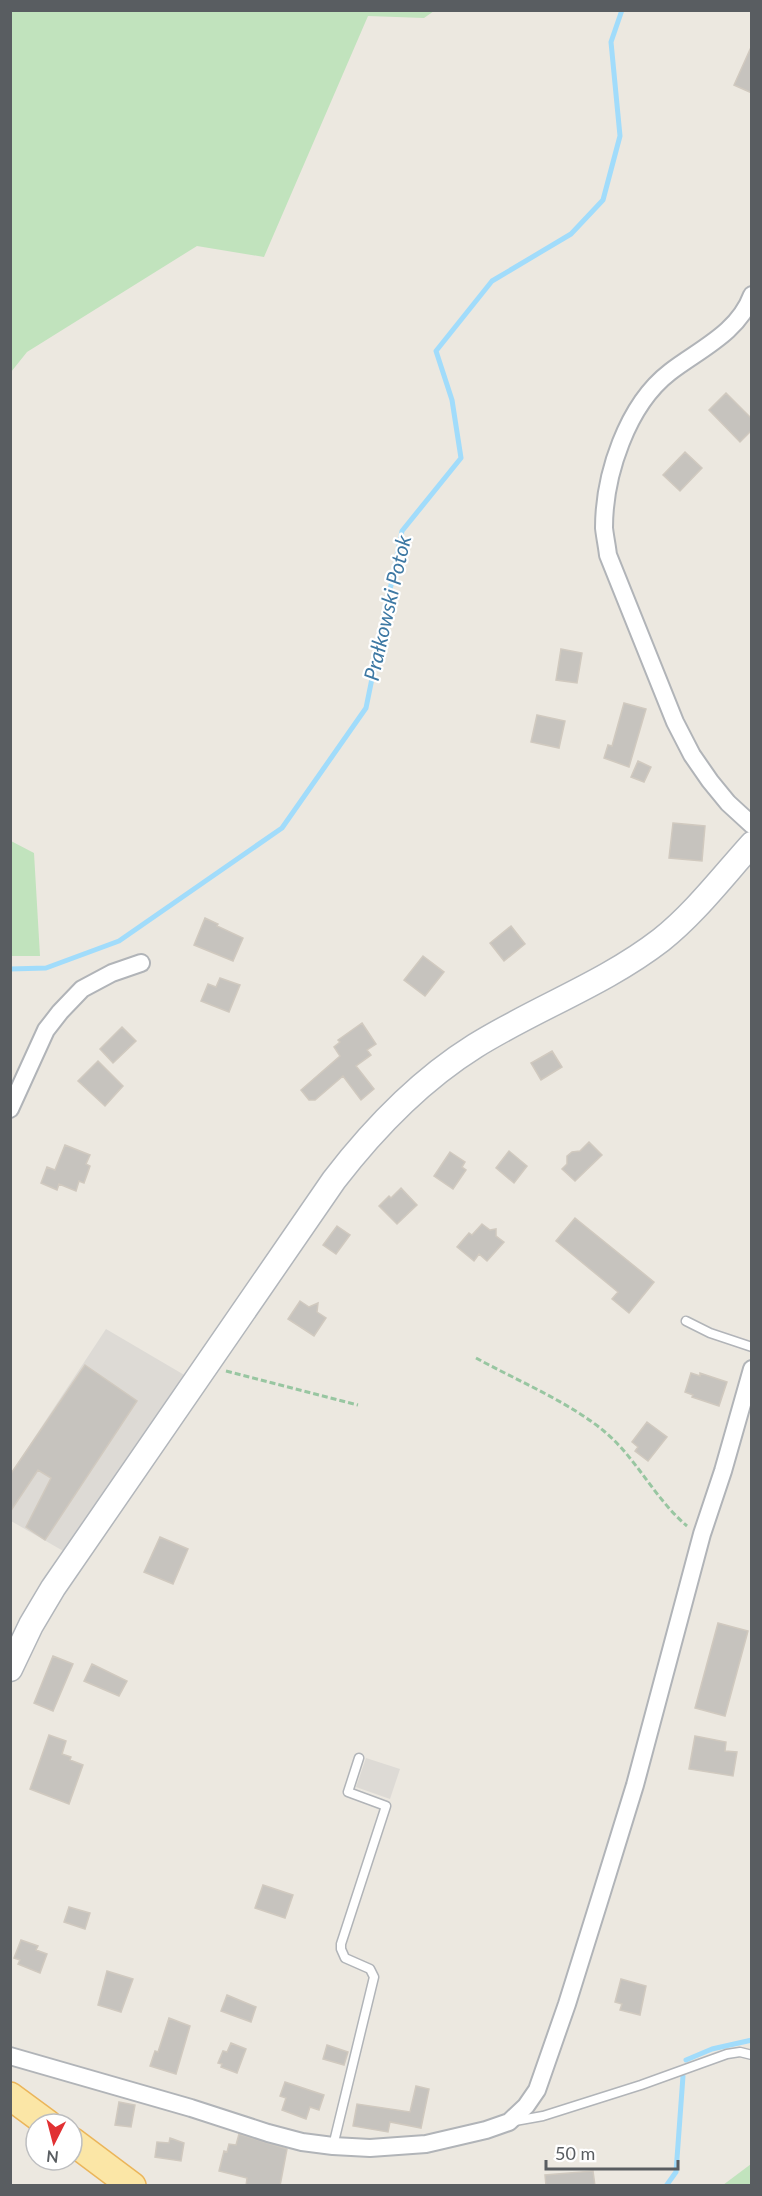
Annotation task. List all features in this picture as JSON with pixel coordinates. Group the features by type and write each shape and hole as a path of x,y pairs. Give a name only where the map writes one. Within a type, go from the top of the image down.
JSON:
{"main road":[{"path":"10,2096 32,2112"},
{"path":"84,2150 132,2186"}],"street":[{"path":"752,295 739,320 725,333 669,373 648,393 635,411 612,472 604,529 611,565 675,722 692,755 710,781 728,803 752,825"},
{"path":"10,1669 53,1588 340,1172 373,1132 395,1109 448,1064 476,1045 589,986 662,939 704,898 752,844"},
{"path":"10,1109 46,1029 60,1012 82,989 112,973 141,963"},
{"path":"10,2056 302,2142 370,2148 426,2144 486,2130 509,2122 526,2106 537,2090 567,2004 634,1785 702,1534 723,1471 752,1369"}],"lane":[{"path":"686,1321 710,1333 752,1347"},
{"path":"333,2146 374,1977 370,1969 345,1958 341,1944 386,1806 348,1792 359,1758"},
{"path":"509,2122 543,2116 641,2085 727,2054 740,2052 752,2055"}],"path":[{"path":"476,1358 583,1415 606,1433 639,1470 672,1514 691,1529 702,1534"},
{"path":"206,1366 358,1405"}],"shaded area":[{"path":"106,1329 186,1376 65,1552 11,1521 11,1473"},
{"path":"366,1758 400,1769 390,1799 356,1787"}],"green space":[{"path":"11,10 434,11 424,18 368,16 264,257 197,246 27,352 11,372"},
{"path":"11,841 34,853 40,956 11,956"},
{"path":"751,2164 751,2185 723,2185"}],"building":[{"path":"752,45 752,93 734,85"},
{"path":"726,393 752,419 752,430 740,442 709,410"},
{"path":"685,452 702,468 680,491 663,475"},
{"path":"561,649 582,653 577,683 556,680"},
{"path":"624,703 646,709 629,767 604,758 608,745 612,746"},
{"path":"537,715 565,721 559,748 531,742"},
{"path":"638,761 651,767 644,782 631,777"},
{"path":"673,823 705,826 702,861 669,858"},
{"path":"205,918 243,938 233,961 194,945"},
{"path":"511,926 525,944 504,961 490,943"},
{"path":"423,956 444,972 425,996 404,980"},
{"path":"220,978 240,985 229,1012 201,1001 208,984 216,987"},
{"path":"362,1023 376,1044 367,1050 371,1055 356,1066 374,1089 361,1100 343,1076 315,1100 309,1100 301,1090 340,1056 334,1047 340,1042 338,1040"},
{"path":"122,1027 136,1041 113,1063 100,1049"},
{"path":"552,1051 562,1067 541,1080 531,1063"},
{"path":"98,1061 123,1086 105,1106 78,1081"},
{"path":"589,1142 602,1155 575,1181 562,1169 567,1164 567,1156 572,1152 580,1151"},
{"path":"65,1145 90,1155 86,1164 90,1166 84,1183 79,1181 76,1191 59,1184 57,1190 41,1183 47,1167 55,1170"},
{"path":"509,1151 527,1166 514,1183 496,1168"},
{"path":"450,1152 465,1162 462,1167 466,1170 453,1189 434,1176"},
{"path":"401,1188 417,1205 397,1224 379,1206"},
{"path":"575,1218 654,1282 629,1313 612,1299 618,1292 556,1241"},
{"path":"482,1224 490,1230 496,1229 496,1236 504,1242 487,1261 479,1254 474,1261 457,1247 469,1233 472,1235"},
{"path":"337,1226 350,1235 336,1254 323,1245"},
{"path":"300,1301 309,1307 318,1303 317,1312 326,1318 314,1336 288,1319"},
{"path":"85,1365 137,1401 45,1540 26,1527 51,1478 38,1470 10,1512 10,1475"},
{"path":"691,1373 700,1376 700,1373 727,1382 719,1406 692,1397 693,1395 685,1392"},
{"path":"647,1422 667,1437 648,1461 635,1451 638,1447 632,1442"},
{"path":"160,1537 188,1549 173,1584 144,1572"},
{"path":"718,1623 748,1631 725,1716 695,1708"},
{"path":"53,1656 73,1664 53,1711 34,1703"},
{"path":"92,1664 127,1681 119,1696 84,1681"},
{"path":"49,1735 66,1741 62,1754 83,1765 69,1804 30,1789"},
{"path":"695,1736 726,1742 725,1751 737,1752 733,1776 689,1769"},
{"path":"263,1885 293,1895 285,1918 255,1908"},
{"path":"69,1907 90,1913 85,1929 64,1922"},
{"path":"21,1940 38,1946 36,1950 47,1954 40,1973 18,1964 20,1960 14,1958"},
{"path":"107,1971 133,1979 121,2012 98,2005"},
{"path":"621,1979 646,1986 640,2015 620,2010 622,2004 615,2002"},
{"path":"227,1995 256,2007 251,2022 221,2011"},
{"path":"169,2018 190,2026 176,2074 150,2066 155,2051 158,2052"},
{"path":"231,2043 246,2049 237,2073 221,2067 222,2064 218,2063 223,2051 227,2052"},
{"path":"327,2045 348,2052 344,2065 323,2059"},
{"path":"285,2082 324,2095 319,2110 310,2107 306,2119 282,2110 286,2098 280,2096"},
{"path":"416,2086 429,2089 421,2128 390,2122 388,2132 353,2126 357,2104 410,2112"},
{"path":"119,2102 135,2105 131,2127 115,2125"},
{"path":"239,2134 287,2149 280,2186 246,2186 247,2178 219,2171 224,2151 227,2152 229,2144 236,2145"},
{"path":"170,2138 184,2143 181,2161 155,2157 157,2142 169,2143"},
{"path":"593,2171 595,2186 546,2186 545,2175"}],"waterway":[{"name":"Prałkowski Potok","path":"10,969 46,968 119,941 282,828 366,708 402,531 461,458 452,400 436,351 492,281 571,234 603,200 620,136 611,42 622,10"},
{"path":"686,2060 712,2049 752,2040"},
{"path":"666,2186 676,2172 683,2076"}]}
